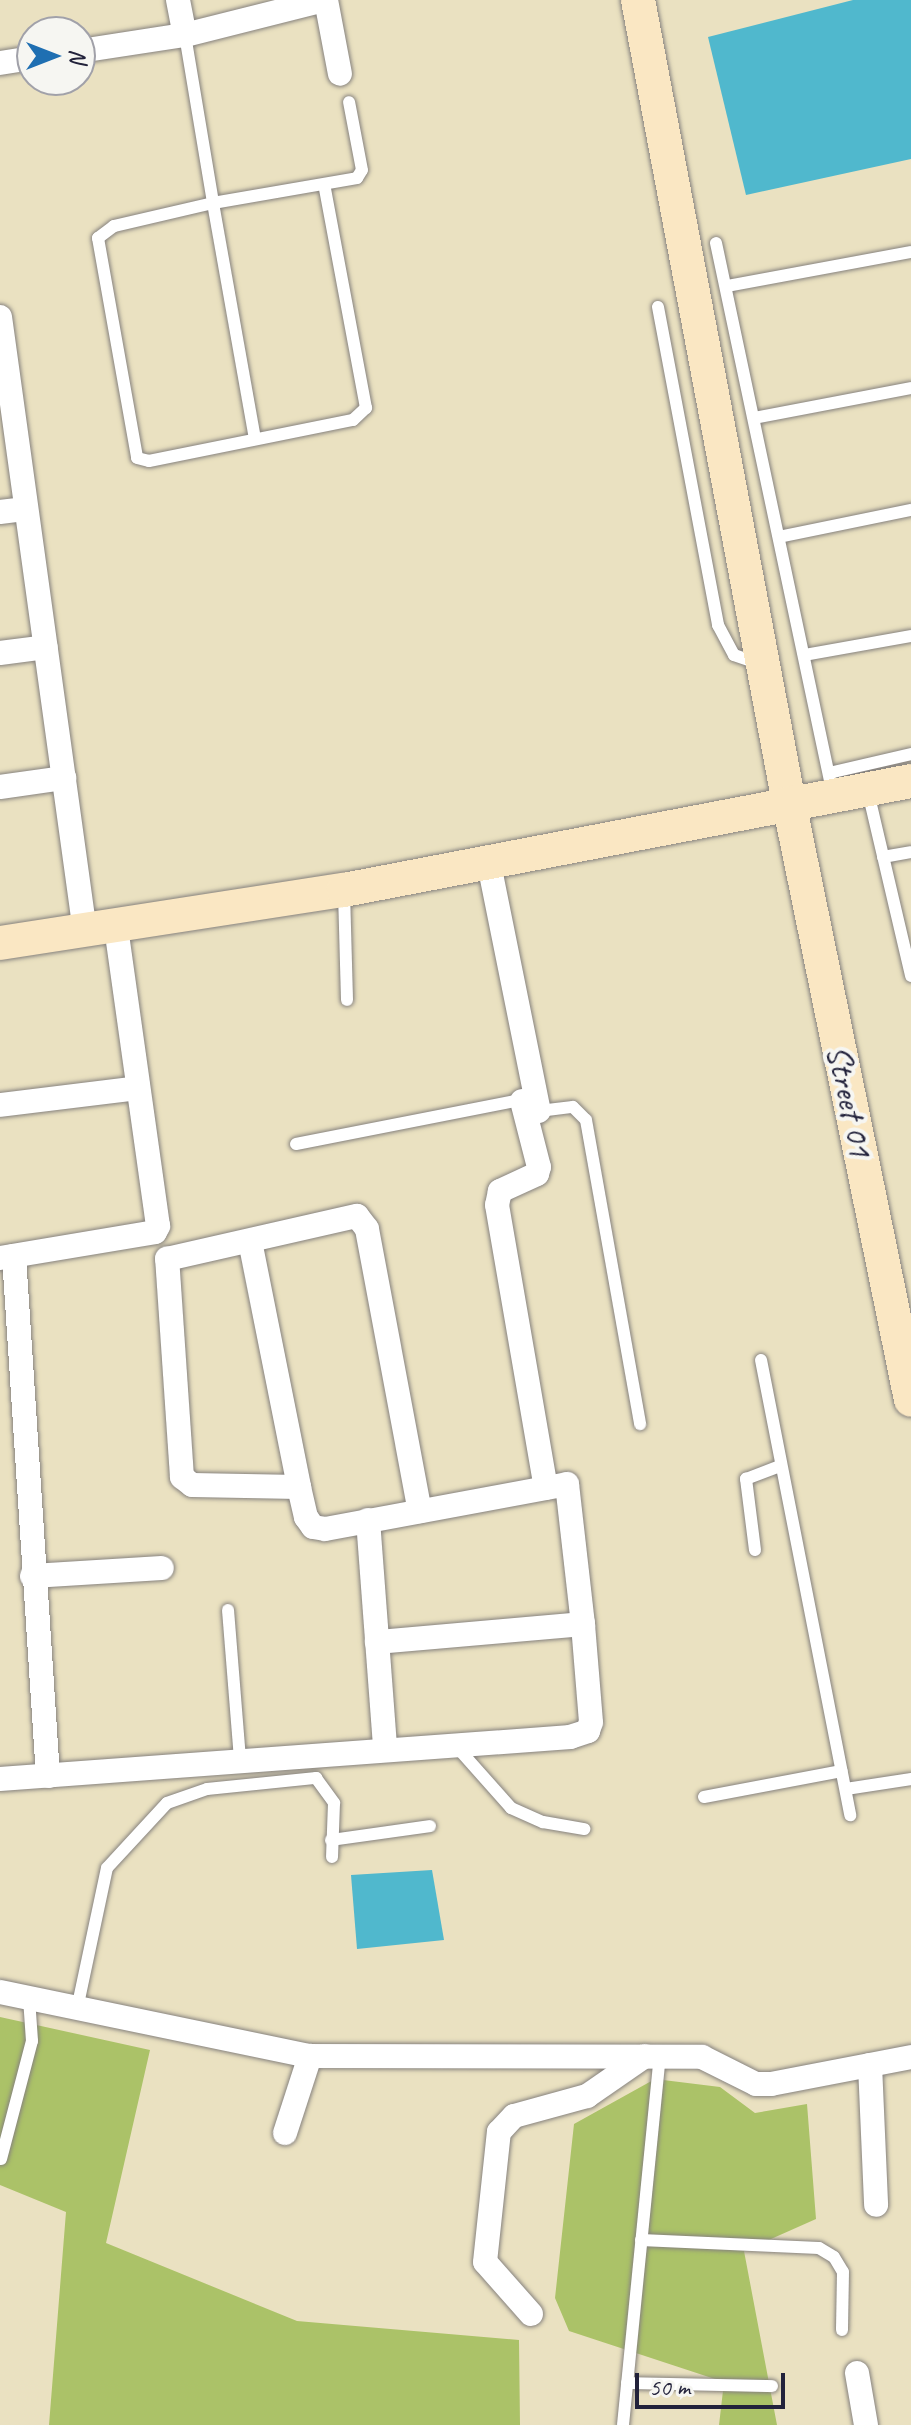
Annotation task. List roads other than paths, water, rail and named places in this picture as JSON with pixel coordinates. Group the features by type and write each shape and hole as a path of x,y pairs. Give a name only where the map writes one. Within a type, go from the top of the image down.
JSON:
{"street":[{"path":"178,0 185,35"},
{"path":"96,49 185,35 325,0 340,74"},
{"name":"Street 01","path":"638,0 789,803 911,1400"},
{"path":"0,317 4,372 64,778 138,1088 155,1232 7,1257 48,1776"},
{"path":"0,512 26,509"},
{"path":"0,653 46,647"},
{"path":"0,787 64,778"},
{"path":"0,943 101,930 344,890 488,859 789,803 831,784 867,789 911,781"},
{"path":"488,859 532,1102 539,1167 537,1174 500,1191 497,1205 546,1488"},
{"path":"0,1105 138,1088"},
{"path":"299,1487 192,1485 178,1466 167,1259 250,1241 343,1215 357,1216 367,1229 420,1511"},
{"path":"0,1779 240,1758 570,1737 588,1731 591,1707 567,1484 313,1527 299,1487 250,1241"},
{"path":"368,1520 385,1748"},
{"path":"32,1576 162,1568"},
{"path":"377,1642 583,1624"},
{"path":"0,1992 310,2056 652,2056 716,2060 756,2084 911,2057"},
{"path":"285,2133 310,2056"},
{"path":"531,2314 485,2262 499,2132 514,2116 587,2096 652,2056"},
{"path":"870,2065 876,2205"},
{"path":"857,2373 866,2425"}],"lane":[{"path":"185,35 255,439"},
{"path":"325,188 366,408 353,420 149,461 137,458 131,442 98,238 114,226 213,203 325,188 357,178 362,170 349,102"},
{"path":"716,243 831,784 911,754"},
{"path":"727,286 911,252"},
{"path":"658,307 718,625 734,655 763,665"},
{"path":"754,418 911,388"},
{"path":"779,537 911,510"},
{"path":"804,655 911,636"},
{"path":"867,789 911,976"},
{"path":"883,857 911,852"},
{"path":"344,890 347,1000"},
{"path":"296,1144 532,1102 573,1107 586,1120 640,1424"},
{"path":"761,1360 850,1815"},
{"path":"755,1550 746,1479 780,1466"},
{"path":"228,1610 240,1758"},
{"path":"454,1744 474,1773 511,1808 543,1822 584,1829"},
{"path":"704,1797 842,1771"},
{"path":"77,2009 107,1868 167,1803 207,1789 316,1778 334,1803 332,1857"},
{"path":"846,1789 911,1779"},
{"path":"331,1840 430,1826"},
{"path":"1,2159 32,2041 29,1998"},
{"path":"623,2425 641,2240 652,2056"},
{"path":"641,2240 819,2248 834,2257 843,2272 842,2330"},
{"path":"627,2383 772,2386"}],"water":[{"path":"853,0 911,0 911,159 746,195 708,37"},
{"path":"432,1870 444,1940 357,1949 351,1875"}]}
